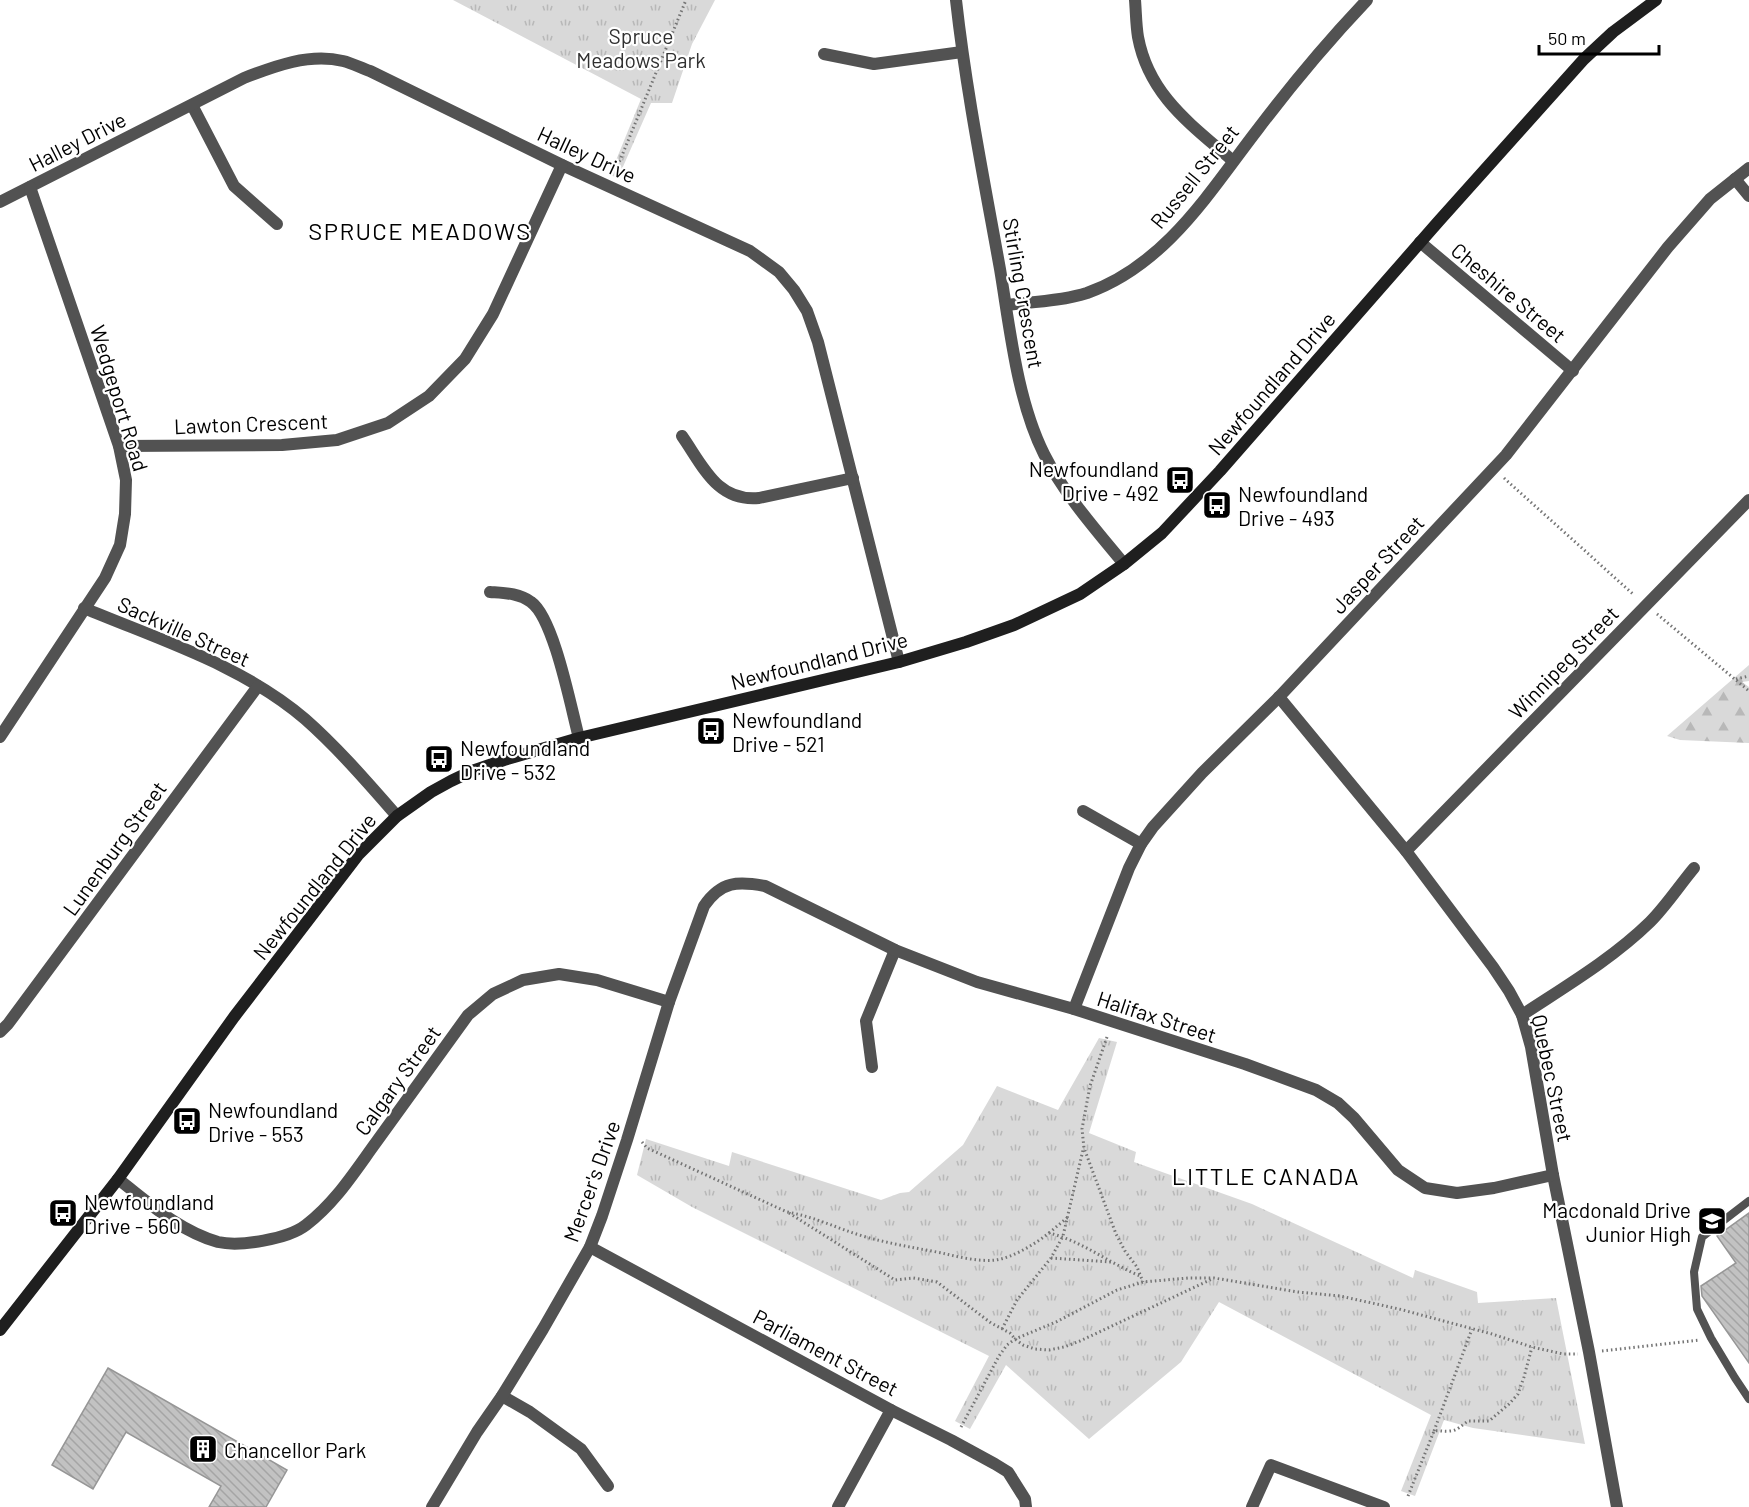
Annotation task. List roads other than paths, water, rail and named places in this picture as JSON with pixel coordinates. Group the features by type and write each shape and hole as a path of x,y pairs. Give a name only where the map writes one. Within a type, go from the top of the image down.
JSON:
{"street":[{"name":"Stirling Crescent","path":"956,0 962,52 1020,385 1031,425 1057,478 1124,564"},
{"path":"1135,0 1142,55 1160,91 1173,109 1233,161"},
{"name":"Russell Street","path":"1006,305 1086,293 1131,271 1153,255 1184,225 1284,96 1367,0"},
{"name":"Newfoundland Drive","path":"0,1330 118,1179 234,1017 358,855 397,816 431,792 472,771 579,738 899,662 1014,625 1080,594 1162,534 1584,59 1613,32 1656,0"},
{"path":"824,54 874,64 962,52"},
{"name":"Halley Drive","path":"0,202 244,78 278,65 311,59 342,61 370,71 562,165 750,250 779,272 807,311 818,342 899,662"},
{"path":"192,105 234,186 277,224"},
{"name":"Lawton Crescent","path":"119,446 282,445 337,440 388,423 429,396 465,359 493,314 562,165"},
{"name":"Jasper Street","path":"1074,1009 1129,868 1153,827 1202,773 1279,697 1506,455 1668,247 1710,199 1749,168"},
{"path":"1735,179 1749,196"},
{"name":"Wedgeport Road","path":"0,737 105,578 120,545 125,514 126,480 119,446 30,187"},
{"name":"Cheshire Street","path":"1420,242 1573,371"},
{"path":"682,436 715,484 725,492 737,497 759,498 853,478"},
{"name":"Winnipeg Street","path":"1406,851 1749,500"},
{"path":"490,592 511,593 522,597 539,610 552,638 579,738"},
{"name":"Sackville Street","path":"84,608 187,648 258,686 305,719 397,816"},
{"name":"Lunenburg Street","path":"0,1032 258,686"},
{"name":"Quebec Street","path":"1279,697 1406,851 1493,967 1522,1015 1531,1047 1553,1175 1589,1352 1617,1507"},
{"path":"1083,811 1141,844"},
{"path":"1522,1015 1617,950 1650,921 1694,868"},
{"name":"Halifax Street","path":"728,884 746,882 765,886 895,950 977,982 1074,1009 1245,1064 1316,1090 1338,1103 1354,1118 1398,1170 1425,1188 1457,1193 1494,1188 1553,1175"},
{"name":"Mercer's Drive","path":"432,1507 477,1432 502,1396 590,1247 624,1148 669,1002 704,906 712,894 728,884"},
{"path":"872,1067 866,1021 895,950"},
{"name":"Calgary Street","path":"118,1179 164,1216 193,1233 220,1242 243,1243 273,1239 304,1227 334,1200 468,1015 493,994 523,980 560,974 597,980 669,1002"},
{"name":"Parliament Street","path":"590,1247 1008,1472 1025,1499 1026,1507"},
{"path":"502,1396 530,1412 581,1449 608,1486"},
{"path":"838,1507 891,1410"},
{"path":"1252,1507 1270,1465 1384,1507"}],"lane":[{"path":"1749,1201 1702,1237 1694,1272 1697,1309 1749,1399"}],"place":[{"name":"Newfoundland Drive - 492","path":"1180,480"},
{"name":"Newfoundland Drive - 493","path":"1217,505"},
{"name":"Newfoundland Drive - 521","path":"711,731"},
{"name":"Newfoundland Drive - 532","path":"439,759"},
{"name":"Newfoundland Drive - 553","path":"187,1121"},
{"name":"Newfoundland Drive - 560","path":"63,1213"},
{"name":"Macdonald Drive Junior High","path":"1712,1221"},
{"name":"Chancellor Park","path":"203,1449"}],"district":[{"name":"SPRUCE MEADOWS","path":"420,230"},
{"name":"LITTLE CANADA","path":"1266,1175"}],"park label":[{"name":"Spruce Meadows Park","path":"641,47"}]}
